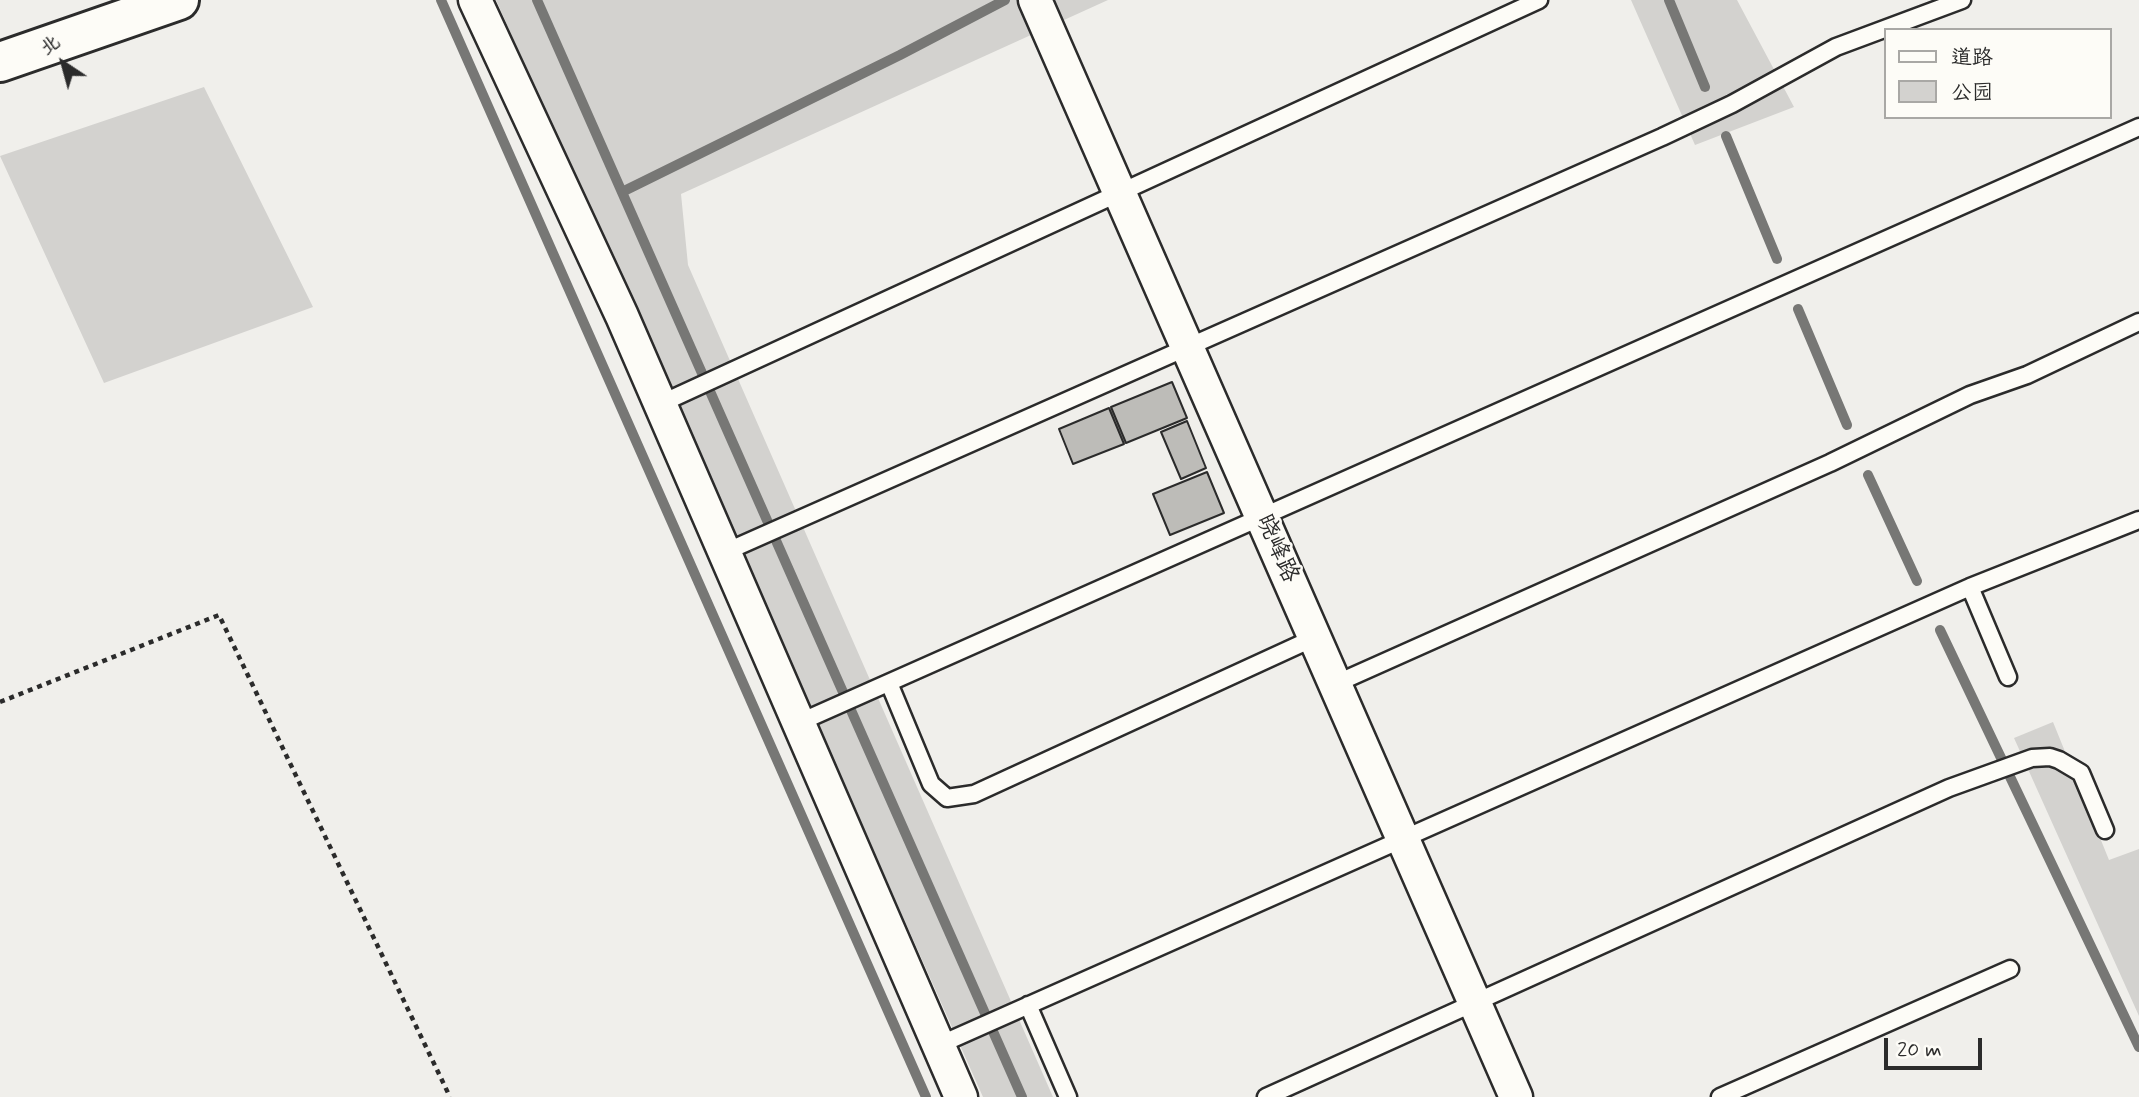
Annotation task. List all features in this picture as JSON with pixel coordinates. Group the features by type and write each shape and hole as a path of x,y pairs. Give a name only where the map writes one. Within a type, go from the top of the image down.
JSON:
{"main road":[{"path":"0,36 105,0"},
{"path":"0,62 179,0"}],"street":[{"path":"475,0 622,316 961,1097"},
{"name":"晓峰路","path":"1035,0 1516,1097"}],"lane":[{"path":"660,404 1539,0"},
{"path":"1887,28 1962,0"},
{"path":"723,553 1685,126 1732,104 1836,47 1884,29"},
{"path":"798,723 2139,127"},
{"path":"1335,684 1830,463 1970,395 2026,375 2139,322"},
{"path":"939,1045 1970,587 2139,520"},
{"path":"1970,587 2008,677"},
{"path":"889,683 931,784 947,797 960,796 974,794 1316,637"},
{"path":"1266,1097 1949,788 2032,758 2050,757 2081,773 2105,830"},
{"path":"1720,1097 2010,969"},
{"path":"1028,1005 1068,1097"}],"path":[{"path":"0,702 219,615 450,1097"}],"green space":[{"path":"496,0 1108,0 681,194 688,265 1053,1097 983,1097"},
{"path":"1631,0 1737,0 1794,107 1695,145"},
{"path":"204,87 313,307 104,383 0,156"},
{"path":"2053,722 2109,860 2139,849 2139,1016 2014,738"}],"building":[{"path":"1172,382 1187,418 1126,443 1111,407"},
{"path":"1109,408 1124,444 1073,464 1059,429"},
{"path":"1187,421 1206,468 1181,479 1161,432"},
{"path":"1207,472 1224,513 1170,535 1153,494"}],"waterway":[{"path":"441,0 926,1097"},
{"path":"537,0 1022,1097"},
{"path":"622,192 900,55 1005,0"},
{"path":"1669,0 1705,87"},
{"path":"1726,136 1777,259"},
{"path":"1798,309 1847,425"},
{"path":"1868,475 1917,581"},
{"path":"1940,630 2139,1047"}]}
